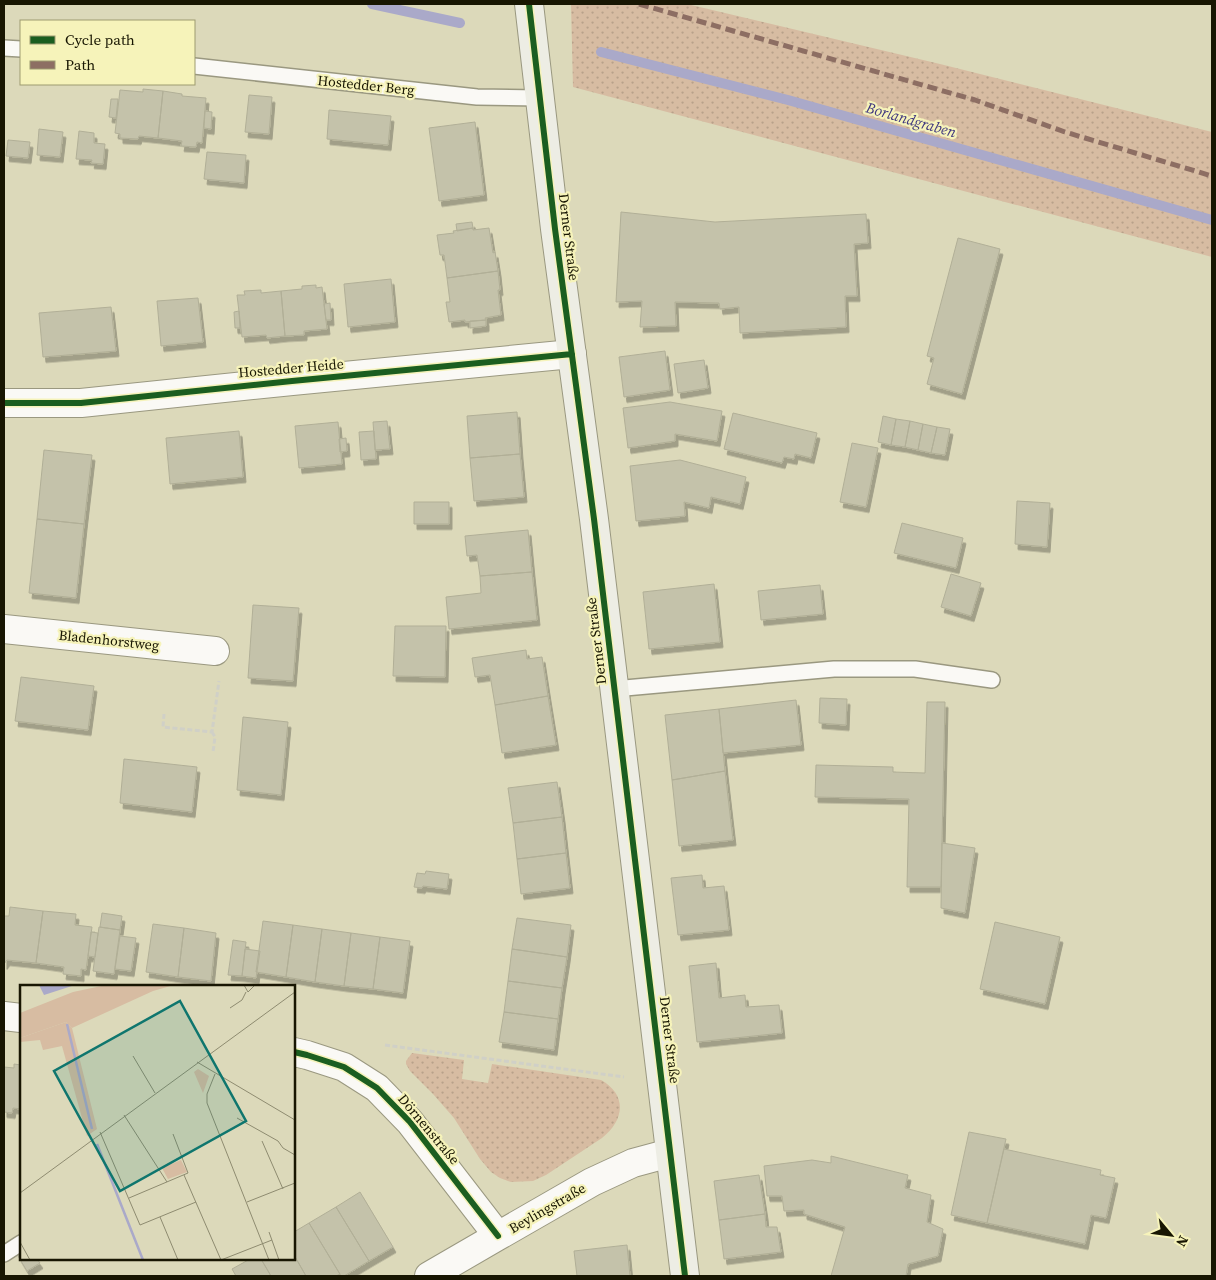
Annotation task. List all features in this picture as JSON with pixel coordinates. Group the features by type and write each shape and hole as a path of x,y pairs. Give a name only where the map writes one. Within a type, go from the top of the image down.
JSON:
{"main road":[{"name":"Derner Straße","path":"529,4 555,229 594,519 685,1276"}],"street":[{"name":"Hostedder Heide","path":"8,403 81,403 572,354"},
{"name":"Bladenhorstweg","path":"4,629 215,651"},
{"path":"4,1016 20,1018"},
{"name":"Dörnenstraße","path":"295,1052 344,1067 377,1088 410,1122 498,1236"},
{"name":"Beylingstraße","path":"429,1276 592,1182 626,1165 670,1154"}],"lane":[{"path":"4,48 20,50"},
{"name":"Hostedder Berg","path":"195,66 477,97 540,98"},
{"path":"614,689 834,668 915,669 992,680"},
{"path":"4,1254 20,1244"}],"path":[{"path":"213,752 214,737 212,732 219,678"},
{"path":"164,714 163,727 212,732"},
{"path":"385,1046 624,1077"}],"shaded area":[{"path":"571,4 687,4 940,64 1212,132 1212,257 573,87"},
{"path":"412,1053 464,1060 462,1079 488,1083 492,1064 601,1080 616,1093 620,1108 618,1116 615,1124 602,1138 546,1175 533,1181 511,1182 491,1172 480,1159 454,1118 410,1071 406,1061"}],"building":[{"path":"143,89 163,91 158,138 139,136 138,139 120,138 120,134 115,133 120,90 143,92"},
{"path":"163,91 182,94 182,96 206,98 202,143 197,142 196,147 181,146 182,141 158,138"},
{"path":"249,95 272,97 269,134 245,132"},
{"path":"111,99 118,99 116,118 109,117"},
{"path":"329,110 391,116 388,145 327,139"},
{"path":"205,111 212,112 211,129 204,128"},
{"path":"475,122 484,195 439,201 429,128"},
{"path":"39,129 63,132 60,157 37,155"},
{"path":"79,131 94,133 94,143 105,144 103,164 91,163 92,160 76,159"},
{"path":"8,140 30,142 28,158 6,156"},
{"path":"207,152 246,155 244,183 204,179"},
{"path":"621,212 715,222 866,214 868,243 854,244 857,296 845,296 846,327 740,333 739,307 720,309 719,303 675,302 676,326 640,327 642,301 616,302"},
{"path":"472,222 473,228 457,231 456,224"},
{"path":"473,228 473,230 489,228 498,271 447,278 444,255 440,255 437,235"},
{"path":"958,238 1000,249 962,394 927,384 934,358 927,356"},
{"path":"498,271 501,315 485,318 486,320 449,322 446,302 450,302 447,278"},
{"path":"391,279 395,322 348,327 344,284"},
{"path":"316,285 316,288 322,287 327,329 304,331 304,335 285,336 281,291 302,289 302,286"},
{"path":"261,290 261,293 281,291 285,336 267,338 266,335 242,337 237,295 245,295 244,291"},
{"path":"198,298 203,342 161,346 157,301"},
{"path":"330,303 331,320 326,320 324,304"},
{"path":"111,307 116,351 43,357 39,313"},
{"path":"239,311 240,328 235,328 234,312"},
{"path":"486,320 486,326 470,328 470,321"},
{"path":"665,351 670,390 624,397 619,357"},
{"path":"704,360 708,388 678,393 674,364"},
{"path":"670,402 722,411 717,441 675,434 675,441 628,448 623,408"},
{"path":"517,412 520,454 470,458 467,416"},
{"path":"733,413 817,433 811,458 795,454 794,459 784,457 782,463 724,449"},
{"path":"883,416 896,419 891,445 878,442"},
{"path":"896,419 910,421 905,447 891,445"},
{"path":"387,421 390,449 375,450 373,422"},
{"path":"910,421 923,424 918,450 905,447"},
{"path":"338,422 342,464 299,468 295,426"},
{"path":"923,424 937,427 931,453 918,450"},
{"path":"937,427 950,429 945,455 931,453"},
{"path":"239,431 243,477 170,484 166,438"},
{"path":"374,431 376,459 361,460 359,432"},
{"path":"346,438 347,451 340,452 339,439"},
{"path":"852,443 878,448 866,507 840,502"},
{"path":"44,450 92,455 84,524 37,519"},
{"path":"520,454 524,497 474,501 470,458"},
{"path":"680,460 746,477 740,504 711,497 709,508 684,502 685,516 636,521 630,466"},
{"path":"1017,501 1050,503 1047,547 1015,544"},
{"path":"414,502 449,502 449,524 414,524"},
{"path":"37,519 84,524 76,598 29,593"},
{"path":"902,523 963,538 956,568 894,553"},
{"path":"528,530 532,572 480,576 477,555 467,556 465,536"},
{"path":"532,572 537,620 449,629 446,597 481,593 480,576"},
{"path":"951,574 981,583 971,616 941,607"},
{"path":"714,584 720,642 649,649 643,592"},
{"path":"820,585 823,614 761,620 758,591"},
{"path":"253,605 299,608 293,681 248,678"},
{"path":"395,626 446,626 445,677 393,676"},
{"path":"526,650 527,659 542,657 548,696 495,705 490,675 475,677 472,658"},
{"path":"21,677 94,686 88,730 15,721"},
{"path":"548,696 556,745 502,753 495,705"},
{"path":"820,698 847,699 846,725 819,723"},
{"path":"796,700 801,745 723,753 719,709"},
{"path":"927,702 945,702 941,887 907,887 909,799 815,797 816,765 893,767 893,772 925,773"},
{"path":"719,709 725,771 672,780 665,715"},
{"path":"243,717 288,722 281,795 237,790"},
{"path":"124,759 197,767 192,812 120,803"},
{"path":"725,771 733,840 679,846 672,780"},
{"path":"557,782 562,817 513,823 508,788"},
{"path":"562,817 566,853 517,859 513,823"},
{"path":"942,843 975,848 965,913 941,908"},
{"path":"566,853 570,888 521,894 517,859"},
{"path":"426,871 449,874 447,889 423,886 422,888 414,887 417,873 425,874"},
{"path":"702,875 703,888 724,886 729,930 678,935 671,878"},
{"path":"10,907 43,911 36,963 7,960 4,964 4,916 9,916"},
{"path":"43,911 76,914 75,925 92,927 86,970 81,969 81,976 63,974 64,967 36,963"},
{"path":"102,913 122,916 120,930 100,927"},
{"path":"517,918 571,925 567,957 512,949"},
{"path":"263,921 293,925 286,977 256,972"},
{"path":"995,922 1060,937 1045,1004 980,989"},
{"path":"153,924 184,928 178,977 146,972"},
{"path":"293,925 322,929 315,982 286,977"},
{"path":"99,927 120,930 114,974 93,971"},
{"path":"184,928 216,933 211,981 178,977"},
{"path":"322,929 351,933 344,986 315,982"},
{"path":"91,932 98,933 95,957 88,956"},
{"path":"351,933 380,937 373,989 344,986"},
{"path":"120,936 136,938 131,971 115,969"},
{"path":"380,937 410,941 403,993 373,989"},
{"path":"233,940 246,942 242,976 228,975"},
{"path":"245,949 260,951 256,978 242,976"},
{"path":"512,949 567,957 562,988 508,981"},
{"path":"716,963 719,998 745,995 746,1007 779,1005 782,1033 697,1042 689,966"},
{"path":"508,981 562,988 558,1019 504,1012"},
{"path":"504,1012 558,1019 554,1050 499,1042"},
{"path":"14,1064 20,1065 20,1109 13,1108 12,1113 4,1112 4,1067 14,1068"},
{"path":"969,1132 1006,1139 987,1223 951,1215"},
{"path":"1004,1149 1101,1170 1100,1175 1115,1178 1106,1218 1091,1215 1085,1244 987,1223"},
{"path":"831,1156 908,1175 905,1188 931,1195 927,1222 943,1229 938,1256 908,1264 906,1276 831,1276 845,1227 804,1214 804,1210 784,1211 782,1196 767,1196 764,1166 812,1160 831,1163"},
{"path":"759,1175 765,1214 719,1220 714,1181"},
{"path":"360,1192 393,1247 369,1261 336,1207"},
{"path":"336,1207 369,1261 344,1276 341,1276 309,1223"},
{"path":"765,1214 766,1227 777,1227 781,1252 724,1259 719,1220"},
{"path":"309,1223 340,1274 336,1276 306,1276 295,1257 295,1231"},
{"path":"627,1245 630,1276 577,1276 574,1251"},
{"path":"295,1257 306,1276 271,1276 262,1260 295,1260"},
{"path":"20,1260 38,1260 40,1263 27,1271"},
{"path":"248,1260 262,1260 271,1276 236,1276 232,1269"}],"waterway":[{"name":"Borlandgraben","path":"372,4 460,23"},
{"name":"Borlandgraben","path":"601,52 788,100 1212,220"}],"marked path":[{"path":"639,4 975,100 1065,132 1212,176"}],"cycle path":[{"path":"529,4 555,229 594,519 685,1276"},
{"path":"4,403 81,403 572,354"},
{"path":"295,1052 344,1067 377,1088 410,1122 498,1236"}]}
